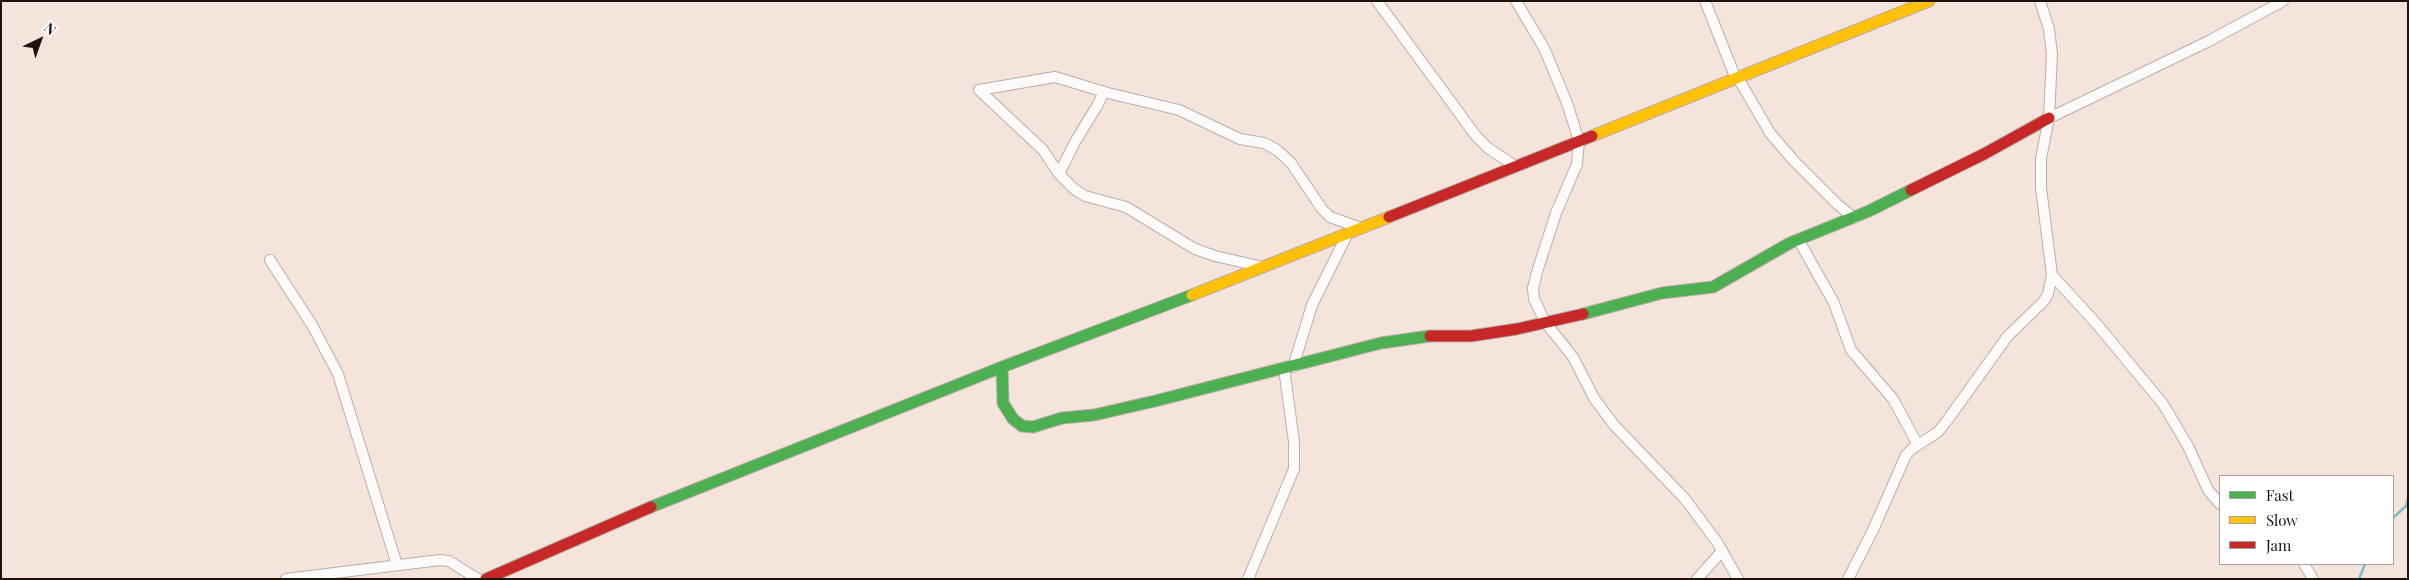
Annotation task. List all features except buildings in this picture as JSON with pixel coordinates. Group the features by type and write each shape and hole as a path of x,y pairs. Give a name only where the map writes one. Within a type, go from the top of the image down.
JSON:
{"main road":[{"path":"486,579 609,524 1002,366 1264,267 1737,79 1921,3"},
{"path":"1002,366 1000,390 1003,403 1013,419 1022,426 1033,427 1062,418 1094,415 1262,372 1288,368 1381,343 1424,336 1471,336 1590,313 1662,293 1714,286 1798,239 1854,218 1984,154 2049,118"}],"street":[{"path":"1377,1 1476,136 1488,148 1515,166"},
{"path":"1516,1 1544,48 1579,141 1577,164 1556,213 1533,288 1534,299 1545,322 1573,356 1594,398 1614,425 1685,499 1722,551 1738,579"},
{"path":"1705,1 1737,79 1770,133 1794,161 1837,204 1854,218"},
{"path":"1848,579 1873,530 1906,455 1938,432 2007,337 2044,301 2048,294 2052,275 2040,158 2049,118 2052,54 2049,29 2040,1"},
{"path":"2049,118 2208,42 2283,1"},
{"path":"1264,267 1215,256 1195,249 1126,208 1085,196 1074,189 1059,174 1043,150 979,90 1055,76 1101,91 1179,110 1240,139 1264,143 1277,150 1291,163 1322,209 1330,217 1361,228"},
{"path":"1059,174 1075,142 1093,114 1102,96 1101,91"},
{"path":"1248,579 1294,469 1294,442 1288,368 1312,305 1348,233"},
{"path":"1798,239 1834,303 1851,350 1893,399 1918,445"},
{"path":"270,260 312,324 338,374 397,565"},
{"path":"2052,275 2095,322 2163,404 2188,446 2208,490 2219,503"},
{"path":"1697,579 1722,551"},
{"path":"286,579 312,574 440,560 449,561 478,579"},
{"path":"2305,565 2313,579"}],"waterway":[{"path":"2394,517 2406,506 2408,498"},
{"path":"2359,579 2365,565"}],"traffic: fast":[{"path":"1583,314 1662,293 1713,287 1790,243 1869,211 1911,190"},
{"path":"651,507 1002,367 1192,295"},
{"path":"1002,367 1003,403 1013,419 1022,426 1033,427 1062,418 1094,415 1155,401 1381,343 1430,336"}],"traffic: slow":[{"path":"1592,136 1929,1"},
{"path":"1192,295 1389,217"}],"traffic: jam":[{"path":"1911,190 1984,154 2049,118"},
{"path":"1389,217 1592,136"},
{"path":"1430,336 1471,336 1517,329 1583,314"},
{"path":"486,579 651,507"}]}
